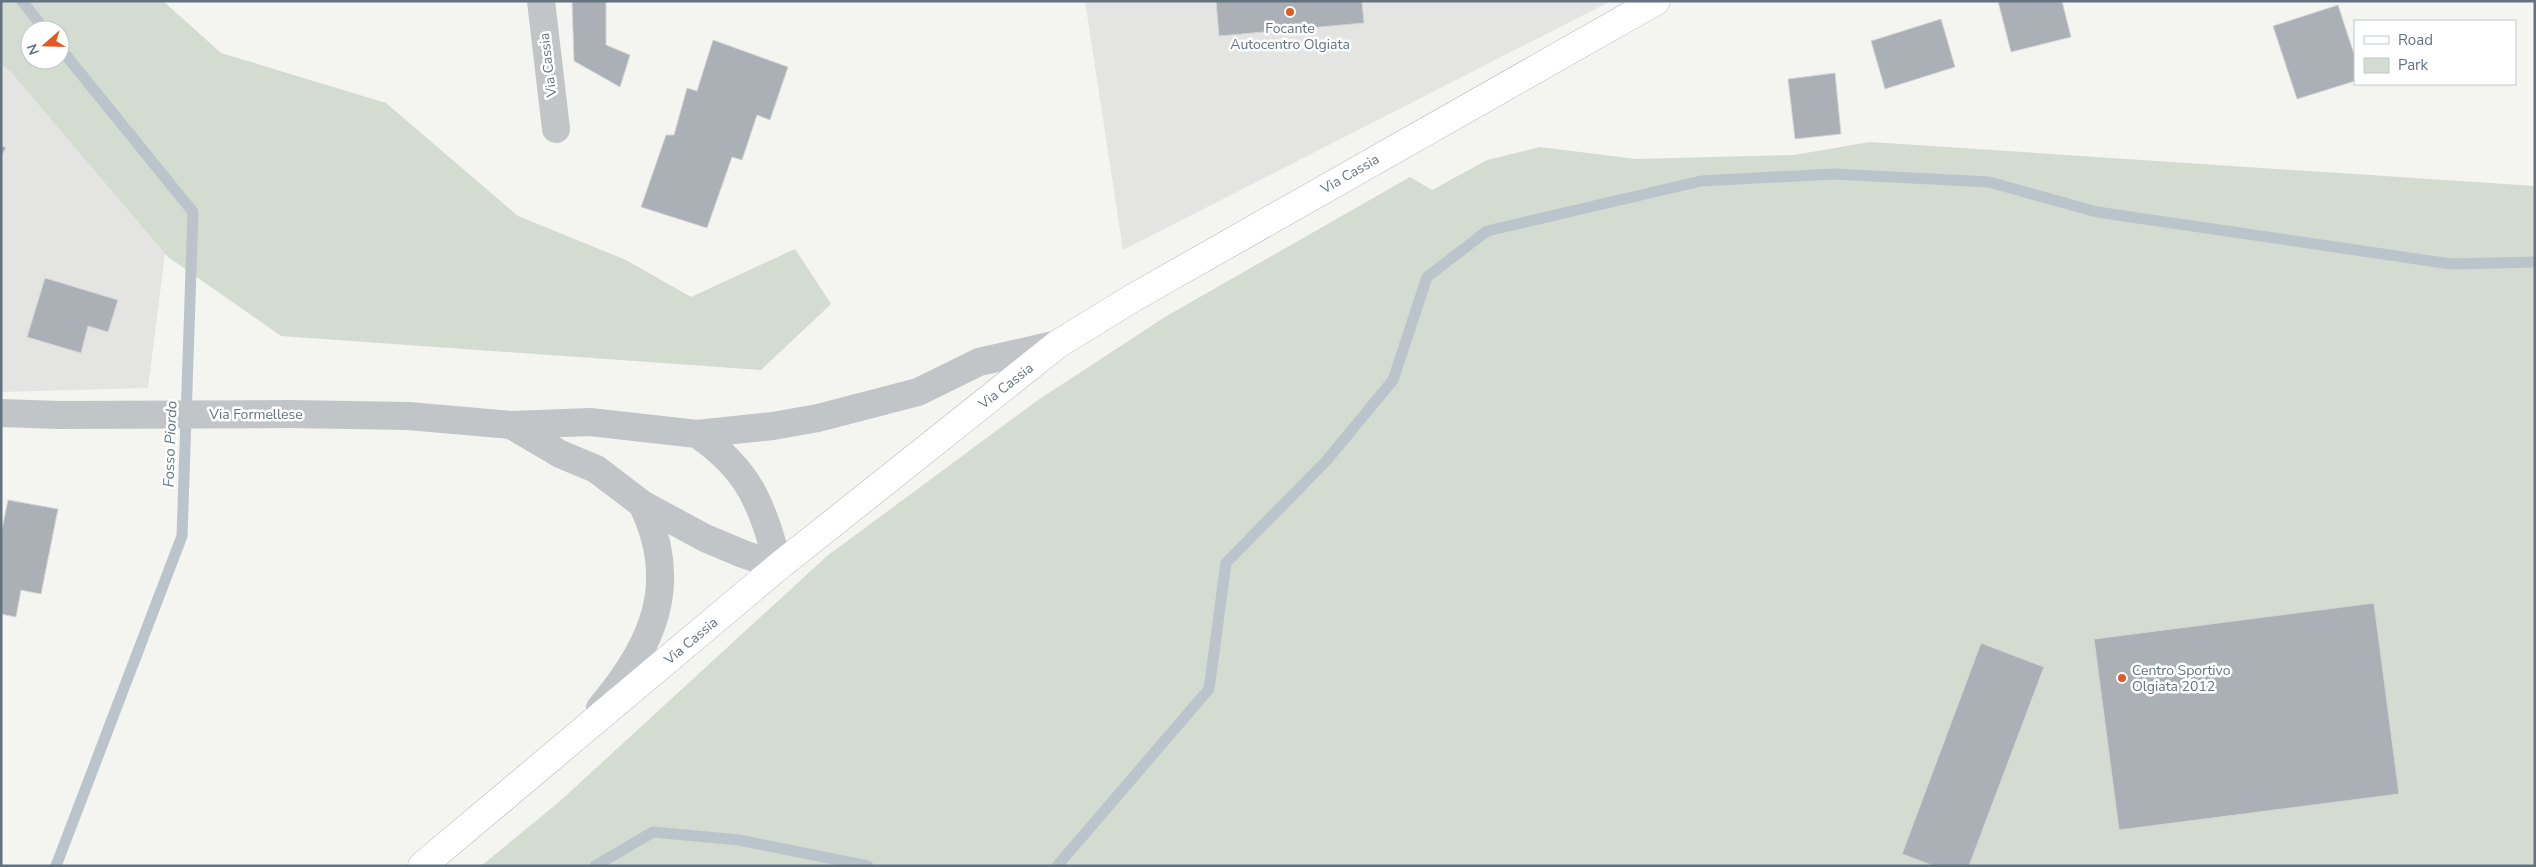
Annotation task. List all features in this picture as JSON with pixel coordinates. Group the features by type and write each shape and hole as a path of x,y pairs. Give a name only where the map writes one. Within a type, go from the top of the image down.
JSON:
{"main road":[{"name":"Via Cassia","path":"422,866 779,566 1058,344 1131,299 1656,1"}],"street":[{"name":"Via Cassia","path":"541,1 556,129"},
{"name":"Via Formellese","path":"1,413 59,416 289,414 408,416 511,425 590,422 697,434 773,426 818,418 918,392 979,362 1058,344"},
{"path":"511,425 560,454 596,469 642,504 724,547 779,566"},
{"path":"697,434 721,451 738,468 752,489 762,510 779,566"},
{"path":"572,741 618,687 651,634 657,612 661,583 658,552 652,524 642,504"}],"shaded area":[{"path":"1085,1 1611,1 1123,250"},
{"path":"1,65 11,72 167,238 148,388 1,392"}],"green space":[{"path":"1,1 163,1 221,53 386,103 518,216 626,260 691,297 795,249 831,304 761,370 281,336 168,257 11,72 1,65"},
{"path":"1870,142 2535,186 2535,866 481,866 559,802 827,556 1038,400 1165,317 1410,177 1432,190 1487,160 1540,147 1636,159 1794,155"}],"building":[{"path":"572,1 606,1 606,45 630,55 620,87 574,61"},
{"name":"Focante Autocentro Olgiata","path":"1216,1 1362,1 1364,23 1219,36"},
{"path":"1998,1 2062,1 2071,37 2011,52"},
{"path":"2338,5 2354,54 2354,81 2297,99 2273,26"},
{"path":"1941,19 1955,67 1885,89 1871,41"},
{"path":"713,40 788,67 770,120 757,115 742,160 732,157 707,228 641,207 666,135 674,135 687,88 697,91"},
{"path":"1835,73 1841,134 1795,139 1788,79"},
{"path":"1,145 6,148 1,156"},
{"path":"45,278 118,300 108,332 88,326 81,353 27,337"},
{"path":"8,500 58,509 41,594 21,590 16,617 1,614 1,534"},
{"path":"2374,603 2399,794 2119,830 2094,639"},
{"path":"1981,643 2044,667 1969,866 1934,866 1902,854"}],"waterway":[{"name":"Fosso Piordo","path":"22,1 37,20"},
{"name":"Fosso Piordo","path":"56,866 182,536 193,212 70,60"},
{"path":"1057,866 1209,689 1226,563 1327,460 1393,380 1427,277 1487,231 1701,181 1834,174 1989,182 2097,212 2451,264 2535,262"},
{"path":"595,866 653,832 739,840 868,866"}],"place":[{"name":"Focante Autocentro Olgiata","path":"1290,12"},
{"name":"Centro Sportivo Olgiata 2012","path":"2122,678"}]}
